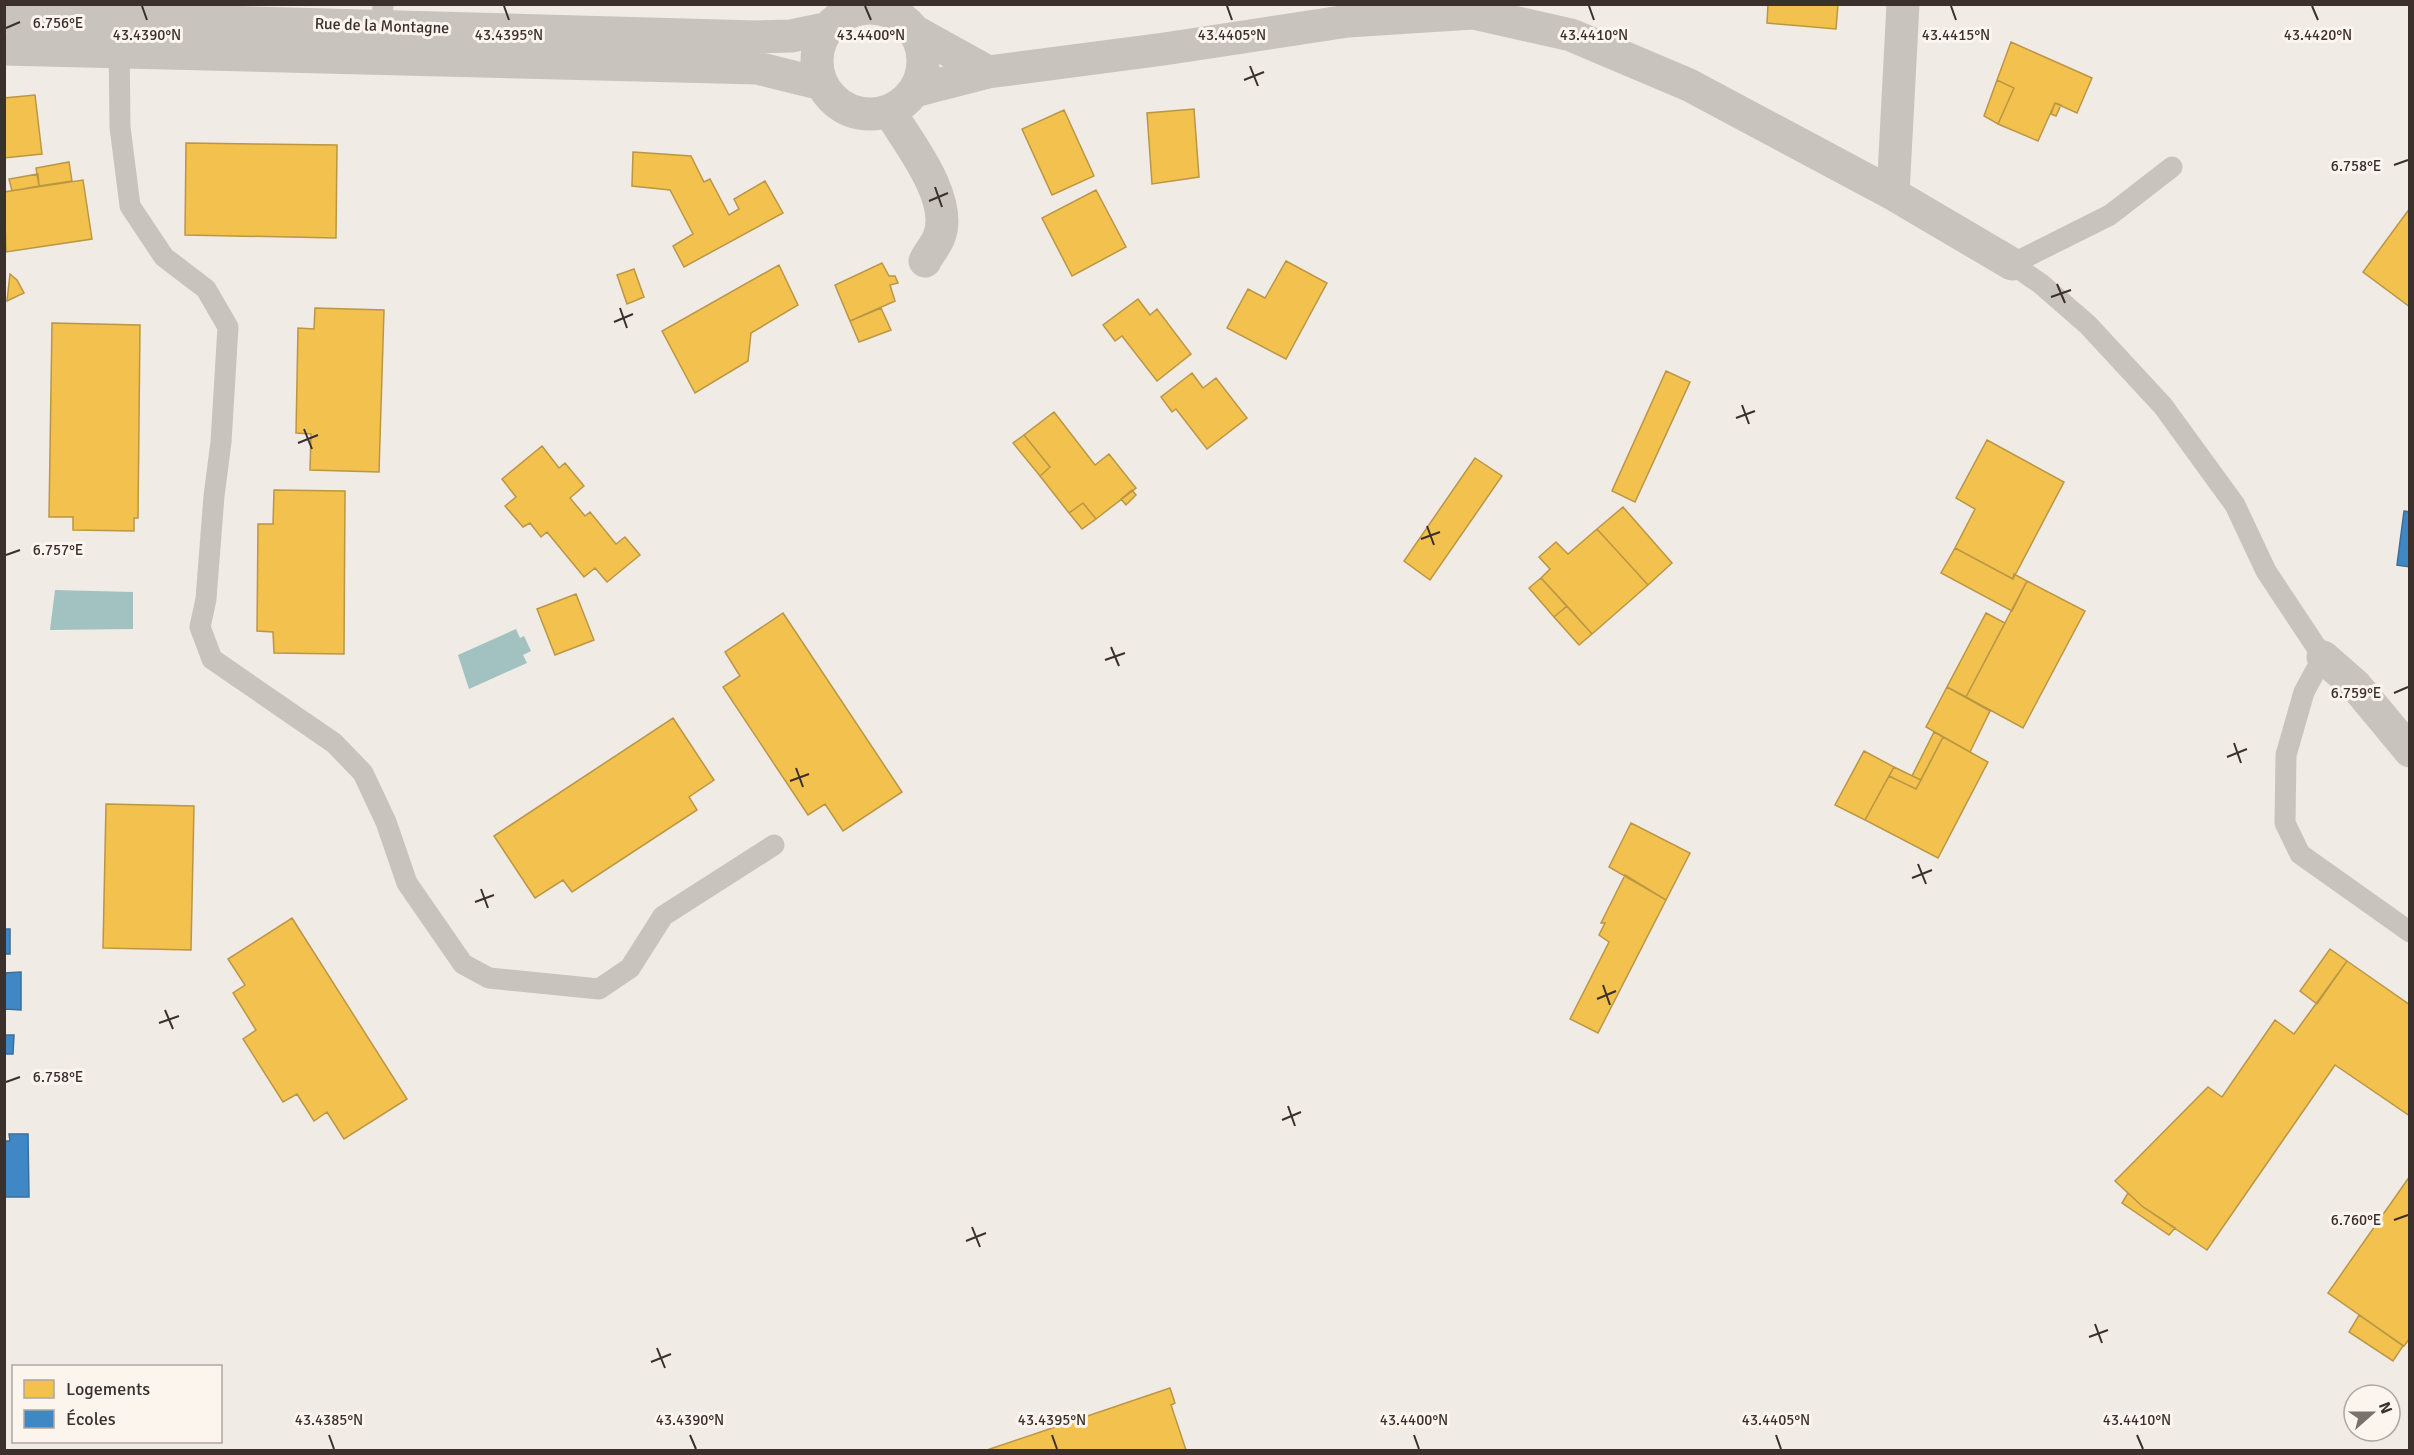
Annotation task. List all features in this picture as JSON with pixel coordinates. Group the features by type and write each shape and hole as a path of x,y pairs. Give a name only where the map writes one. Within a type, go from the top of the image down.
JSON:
{"street":[{"path":"1893,194 1903,4"},
{"path":"988,72 906,18 870,8 853,11 839,17 825,33 818,50 817,68 822,84 833,99 847,109 864,114 988,72 1164,49 1348,21 1473,13 1571,35 1689,85 1893,194 2012,264"},
{"path":"15,49 39,10"},
{"name":"Rue de la Montagne","path":"4,16 39,10 118,19 382,15 756,37 790,36 839,17"},
{"path":"901,100 919,81 923,64 921,47 906,18"},
{"name":"Rue de la Montagne","path":"15,49 757,68 822,84"},
{"path":"901,100 937,191 942,212 940,236 925,261"},
{"path":"2323,657 2356,686 2409,751"}],"lane":[{"path":"381,59 382,15"},
{"path":"118,19 120,128 130,206 164,257 206,289 228,327 222,442 214,496 206,599 200,627 212,659 334,743 363,773 386,822 407,883 463,964 489,978 599,989 630,968 663,916 774,845"},
{"path":"2172,168 2110,215 2012,264 2041,284 2088,325 2163,406 2235,504 2266,571 2323,657 2304,692 2286,755 2285,824 2300,854 2409,932"}],"water":[{"path":"55,590 133,592 133,629 50,630"},
{"path":"516,629 520,638 524,636 531,651 523,655 527,663 469,689 458,655"}],"building: Logements":[{"path":"1768,4 1838,4 1836,29 1767,23"},
{"path":"2011,42 2092,78 2077,113 2055,103 2038,141 1998,124 2014,88 1997,80"},
{"path":"1997,80 2014,88 1998,124 1984,116"},
{"path":"35,95 42,154 4,158 4,98"},
{"path":"2055,103 2061,105 2056,116 2051,114"},
{"path":"1194,109 1199,177 1152,184 1147,113"},
{"path":"1064,110 1094,176 1052,195 1022,129"},
{"path":"186,143 337,145 336,238 185,235"},
{"path":"633,152 691,156 704,182 710,179 729,215 739,209 734,199 765,181 783,213 684,267 673,246 693,234 670,190 632,186"},
{"path":"69,162 72,181 39,186 36,168"},
{"path":"38,174 39,186 12,191 9,179"},
{"path":"83,180 92,239 6,252 4,192"},
{"path":"1096,190 1126,247 1072,276 1042,218"},
{"path":"2410,208 2410,307 2363,272"},
{"path":"1286,261 1327,283 1286,359 1227,328 1248,289 1265,298"},
{"path":"882,263 889,276 895,276 898,283 890,285 895,301 850,321 835,285"},
{"path":"779,265 798,305 751,333 748,361 695,393 662,331"},
{"path":"634,269 644,297 627,304 617,275"},
{"path":"10,274 17,280 24,293 7,301"},
{"path":"1138,299 1150,315 1157,309 1191,354 1157,381 1122,336 1115,341 1103,325"},
{"path":"315,308 384,310 379,472 310,470 311,434 296,433 298,328 314,329"},
{"path":"881,308 891,330 859,342 850,321"},
{"path":"52,323 140,325 138,518 134,518 134,531 73,530 73,517 49,517"},
{"path":"1666,371 1690,382 1635,502 1612,491"},
{"path":"1192,373 1203,388 1216,378 1247,418 1207,449 1176,409 1172,412 1161,397"},
{"path":"1054,412 1095,465 1109,454 1136,488 1096,519 1083,503 1069,513 1040,476 1050,467 1024,435"},
{"path":"1024,435 1050,467 1040,476 1013,443"},
{"path":"1987,440 2064,482 2013,579 1955,548 1975,509 1956,498"},
{"path":"542,446 559,468 565,463 584,486 570,498 585,516 590,512 616,544 625,537 640,555 607,582 595,568 584,577 547,532 541,537 530,523 523,527 505,506 516,497 502,479"},
{"path":"1475,458 1502,476 1430,580 1404,561"},
{"path":"274,490 345,491 344,654 274,653 273,632 257,631 258,524 273,524"},
{"path":"1132,490 1136,495 1126,505 1121,499"},
{"path":"1083,503 1096,519 1082,529 1069,513"},
{"path":"1623,507 1672,563 1648,585 1597,529"},
{"path":"1597,529 1648,585 1592,634 1541,578 1550,569 1539,557 1556,542 1568,554"},
{"path":"1955,548 2013,579 2014,574 2027,581 2012,611 1941,573"},
{"path":"1541,578 1567,606 1554,617 1529,588"},
{"path":"2027,581 2085,611 2023,728 1966,697"},
{"path":"576,594 594,640 555,655 537,609"},
{"path":"1567,606 1592,634 1579,645 1554,617"},
{"path":"783,613 902,792 843,831 825,804 808,815 723,687 740,676 725,652"},
{"path":"1986,613 2005,623 1966,697 1947,687"},
{"path":"1947,687 1990,711 1970,752 1926,727"},
{"path":"673,718 714,780 689,797 697,810 572,892 563,880 535,898 494,836"},
{"path":"1934,732 1943,737 1921,780 1912,776"},
{"path":"1943,737 1988,762 1938,858 1865,820 1889,776 1916,789"},
{"path":"1864,751 1894,767 1865,820 1835,805"},
{"path":"1894,767 1921,780 1916,789 1889,776"},
{"path":"106,804 194,806 191,950 103,948"},
{"path":"1631,823 1690,853 1666,900 1609,867"},
{"path":"1625,875 1666,900 1598,1033 1570,1019 1609,942 1599,935 1605,923 1601,923"},
{"path":"292,918 407,1099 344,1139 327,1112 314,1121 297,1094 283,1102 243,1039 256,1030 233,993 245,985 228,959"},
{"path":"2330,949 2347,961 2317,1004 2300,991"},
{"path":"2347,961 2410,1005 2410,1116 2335,1065 2207,1250 2143,1207 2115,1181 2208,1087 2222,1097 2275,1020 2294,1034"},
{"path":"2410,1176 2410,1338 2404,1346 2328,1293"},
{"path":"2128,1193 2143,1207 2175,1228 2169,1235 2122,1203"},
{"path":"2359,1315 2403,1346 2393,1361 2349,1332"},
{"path":"1170,1388 1175,1403 1171,1405 1186,1450 987,1450"}],"building: Écoles":[{"path":"2404,511 2410,512 2410,567 2397,565"},
{"path":"4,929 10,929 10,954 4,954"},
{"path":"21,972 21,1010 5,1009 4,1016 4,973"},
{"path":"4,1035 14,1035 13,1054 4,1054"},
{"path":"9,1134 28,1134 29,1197 4,1197 4,1141 10,1141"}]}
